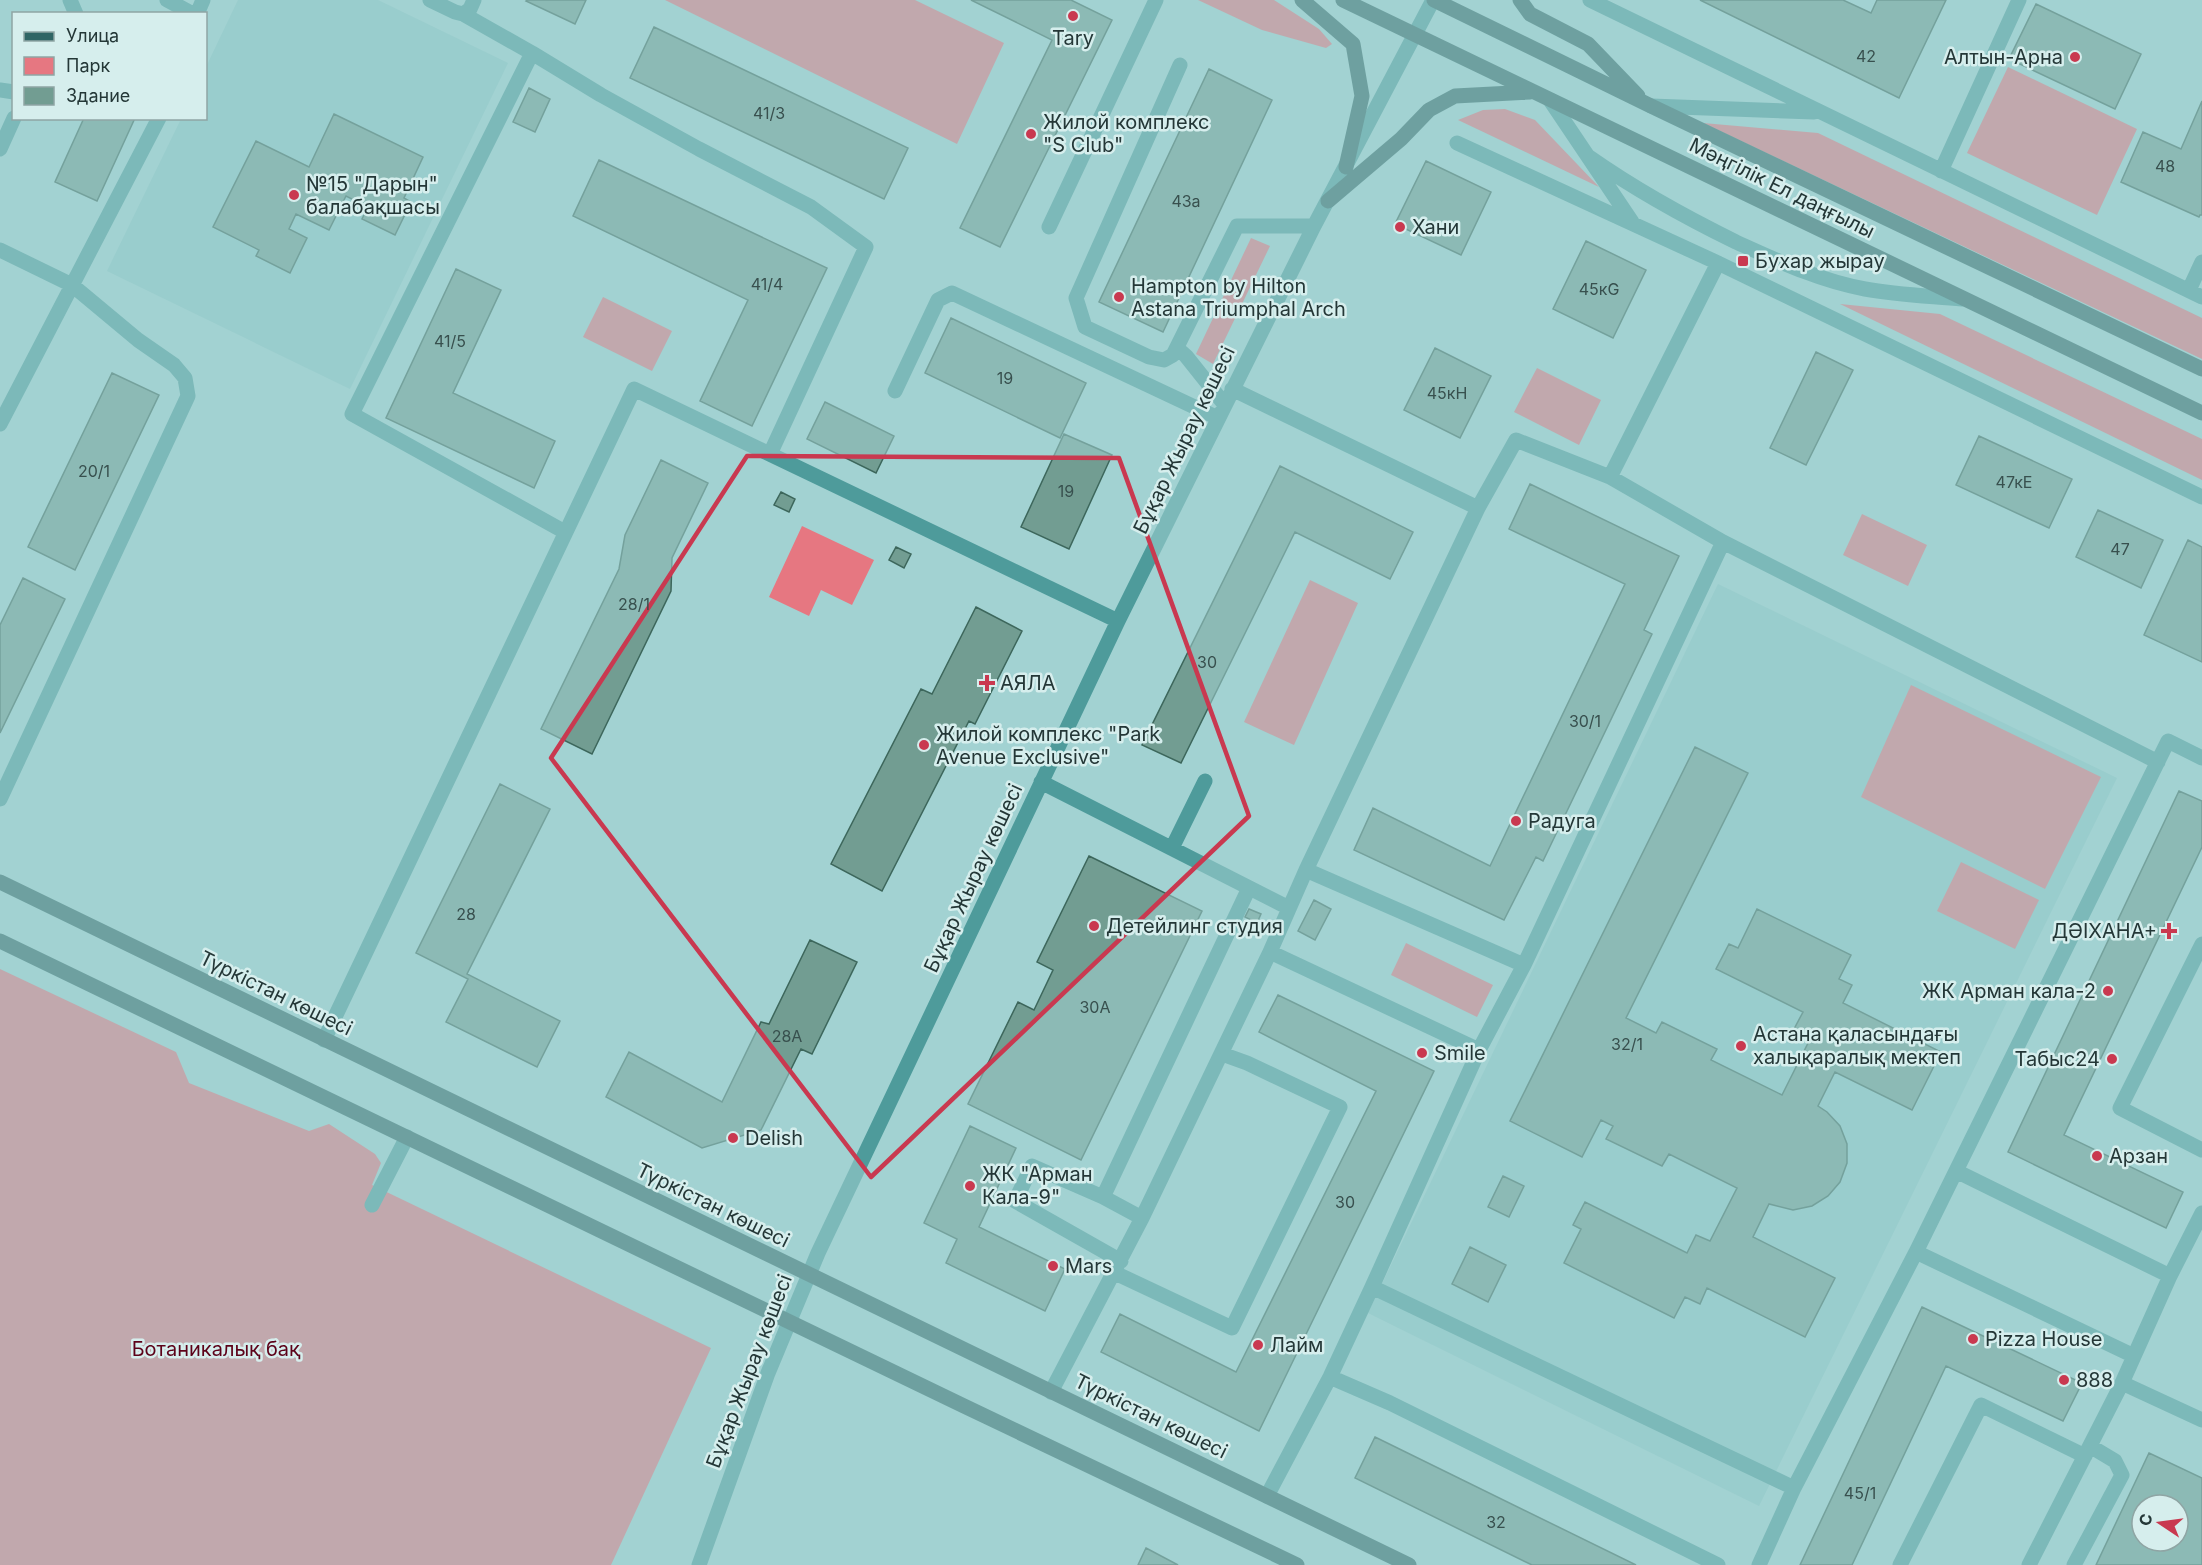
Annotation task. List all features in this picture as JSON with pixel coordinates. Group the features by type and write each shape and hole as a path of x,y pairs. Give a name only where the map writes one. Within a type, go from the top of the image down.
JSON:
{"main road":[{"path":"1302,0 1352,43 1362,96 1346,167"},
{"name":"Мәңгілік Ел даңғылы","path":"1343,0 2202,413"},
{"name":"Мәңгілік Ел даңғылы","path":"1433,0 2202,369"},
{"path":"1520,0 1530,14 1588,44 1647,104"},
{"path":"1329,201 1401,138 1429,110 1455,96 1534,92"},
{"name":"Түркістан көшесі","path":"0,882 1409,1565"},
{"path":"0,941 1298,1565"}],"street":[{"path":"430,0 463,14 601,95 811,207 866,247 770,454"},
{"path":"463,14 470,9 474,0"},
{"path":"1049,227 1156,0"},
{"name":"Бұқар Жырау көшесі","path":"699,1565 768,1373 809,1274 1118,621 1314,226 1433,0"},
{"path":"1590,0 2195,294 2202,262"},
{"path":"1941,171 2019,0"},
{"path":"173,2 191,12"},
{"path":"532,53 352,414 565,532"},
{"path":"1180,65 1076,298 1085,327 1149,357 1164,360 1173,355 1177,348 1237,226 1314,226"},
{"path":"1550,100 1633,223"},
{"path":"1647,104 1820,112"},
{"path":"0,149 13,120"},
{"path":"0,424 158,120"},
{"path":"1457,142 1718,263 2202,497"},
{"path":"1589,157 1633,188 1695,222 1817,277 1866,289 1965,299"},
{"path":"0,249 72,285 138,340 174,365 185,378 188,396 0,800"},
{"path":"1610,477 1718,263"},
{"path":"895,391 938,300 952,292 1221,412"},
{"path":"1177,348 1186,356 1221,412"},
{"path":"324,1040 634,389 1118,621"},
{"path":"1232,389 1478,508"},
{"path":"1051,1392 1142,1218 1222,1054 1306,870 1478,508 1516,440 1610,477 1723,542 2158,762"},
{"path":"1267,1496 1330,1377 1479,1050 1524,965 1723,542"},
{"path":"1759,1565 1794,1488 1916,1252 2168,741 2202,758"},
{"path":"1172,848 1205,781"},
{"path":"1041,782 1289,908"},
{"path":"1306,870 1524,965"},
{"path":"1103,1197 1249,888"},
{"path":"2202,944 2120,1108 2202,1150"},
{"path":"1270,952 1479,1050"},
{"path":"1142,1218 1103,1197 1032,1166 1015,1201 1118,1267 1232,1328 1340,1107 1222,1054"},
{"path":"372,1205 407,1137"},
{"path":"1956,1171 2170,1276"},
{"path":"2029,1565 2122,1383 2170,1276 2202,1212"},
{"path":"1916,1252 2134,1356"},
{"path":"1372,1287 1794,1488"},
{"path":"1330,1377 1390,1403 1718,1565"},
{"path":"2122,1383 2202,1420"},
{"path":"1900,1565 1981,1405 2115,1461 2122,1475 2074,1565"}],"highlighted area":[{"path":"747,456 1119,458 1249,816 871,1177 551,758"}],"shaded area":[{"name":"№15 \"Дарын\" балабақшасы","path":"238,0 378,0 508,63 350,389 107,271 181,120 207,120 207,65"},
{"name":"Астана қаласындағы халықаралық мектеп","path":"1718,584 2117,778 1759,1506 1368,1313"}],"green space":[{"path":"665,0 915,0 1004,43 957,144"},
{"path":"1198,0 1274,0 1319,29 1332,44 1326,48 1262,30"},
{"path":"2008,67 2137,129 2097,215 1967,153"},
{"path":"1505,109 1535,120 1599,187 1458,120 1483,110"},
{"path":"1703,123 1818,133 2202,318 2202,359"},
{"path":"1251,238 1270,246 1213,364 1196,354"},
{"path":"603,297 672,331 652,371 583,337"},
{"path":"1840,304 1940,314 2202,439 2202,480"},
{"path":"1537,368 1601,400 1579,445 1514,412"},
{"path":"1862,514 1927,545 1908,586 1843,555"},
{"path":"802,526 874,560 852,605 821,590 809,616 769,597"},
{"path":"1310,580 1358,603 1294,745 1244,722"},
{"path":"1911,685 2101,777 2045,889 1861,797"},
{"path":"1961,862 2039,900 2015,949 1937,911"},
{"path":"1406,943 1493,985 1477,1017 1391,975"},
{"name":"Ботаникалық бақ","path":"0,969 176,1052 189,1083 309,1131 329,1124 375,1154 381,1163 372,1185 711,1348 611,1565 0,1565"}],"building":[{"path":"527,0 586,0 575,24"},
{"name":"Жилой комплекс \"S Club\"","path":"971,0 1071,0 1112,20 1000,247 960,228 1052,40"},
{"path":"1700,0 1843,0 1871,13 1877,0 1946,0 1899,98"},
{"name":"Алтын-Арна","path":"2036,4 2141,54 2115,109 2009,59"},
{"path":"654,27 908,148 884,199 630,78"},
{"path":"1209,69 1272,100 1163,332 1099,302"},
{"path":"529,88 550,99 535,132 513,122"},
{"path":"2202,101 2202,215 2199,217 2121,182 2143,132 2181,149"},
{"path":"334,114 423,157 404,198 411,202 395,235 362,219 368,207 346,196 329,230 296,214 289,229 307,238 290,273 256,256 259,250 213,227 256,141 309,167"},
{"path":"83,120 134,120 97,201 55,182"},
{"path":"599,160 827,268 752,426 700,401 748,300 573,216"},
{"path":"1426,161 1491,192 1461,255 1395,224"},
{"path":"1586,241 1646,270 1613,338 1553,309"},
{"path":"456,269 501,290 453,393 555,441 534,488 386,418"},
{"path":"951,318 1086,383 1060,438 925,373"},
{"path":"1435,348 1491,376 1460,438 1404,410"},
{"path":"1816,352 1853,370 1806,465 1770,448"},
{"path":"112,373 159,395 75,570 28,547"},
{"path":"825,402 894,436 876,473 807,439"},
{"path":"1064,434 1112,455 1069,549 1021,527"},
{"path":"1979,436 2072,479 2049,528 1956,485"},
{"path":"661,460 708,483 672,558 671,591 592,754 541,729 619,569 625,535"},
{"path":"1280,466 1413,532 1390,579 1295,532 1181,763 1142,745"},
{"path":"1530,484 1679,556 1644,630 1652,634 1543,861 1536,857 1504,920 1354,850 1373,808 1490,866 1625,584 1509,529"},
{"path":"781,492 795,499 789,512 774,505"},
{"path":"2098,510 2163,540 2141,588 2076,557"},
{"path":"2188,540 2202,547 2202,662 2144,635"},
{"path":"896,547 911,554 904,568 889,560"},
{"path":"23,578 65,599 0,733 0,625"},
{"name":"Жилой комплекс \"Park Avenue Exclusive\"","path":"976,607 1022,631 975,724 969,721 882,891 831,864 921,689 932,694"},
{"path":"1695,747 1748,773 1626,1018 1656,1033 1662,1022 1717,1049 1711,1060 1782,1095 1810,1039 1793,1031 1803,1012 1716,969 1729,944 1738,948 1757,909 1851,955 1839,979 1852,985 1843,1003 1941,1052 1912,1110 1835,1072 1818,1106 1840,1126 1847,1144 1847,1163 1840,1182 1828,1196 1812,1206 1793,1210 1769,1204 1753,1237 1835,1278 1805,1337 1707,1288 1700,1304 1685,1297 1674,1318 1564,1263 1581,1229 1573,1225 1585,1202 1687,1253 1696,1235 1710,1241 1737,1188 1669,1154 1662,1166 1606,1139 1613,1126 1601,1120 1582,1157 1510,1121"},
{"path":"500,784 550,809 467,974 560,1021 537,1067 446,1022 468,979 416,953"},
{"name":"ЖК Арман кала-2","path":"2179,791 2202,801 2202,847 2064,1135 2183,1192 2166,1228 2008,1152"},
{"path":"1089,856 1202,911 1081,1160 968,1104 1018,1002 1034,1010 1053,970 1037,962"},
{"path":"1314,900 1331,909 1315,940 1298,931"},
{"path":"1249,909 1261,914 1257,923 1245,917"},
{"path":"810,940 857,962 812,1054 801,1049 761,1130 702,1148 606,1097 629,1052 722,1102 761,1022 769,1024"},
{"path":"1278,995 1434,1071 1259,1431 1101,1352 1120,1314 1236,1372 1376,1091 1259,1032"},
{"name":"ЖК \"Арман Кала-9\"","path":"970,1126 1016,1148 979,1227 1065,1269 1045,1311 946,1263 957,1239 924,1223"},
{"path":"1503,1176 1524,1186 1509,1217 1488,1207"},
{"path":"1470,1247 1506,1265 1488,1302 1452,1284"},
{"path":"1922,1307 2082,1383 2063,1421 1946,1366 1852,1565 1800,1565"},
{"path":"1375,1437 1636,1565 1532,1565 1355,1478"},
{"path":"2149,1453 2202,1478 2202,1565 2096,1565 2130,1493 2130,1553 2190,1553 2190,1493 2130,1493"},
{"path":"1146,1548 1178,1565 1138,1565"}],"place":[{"name":"Tary","path":"1073,16"},
{"name":"Алтын-Арна","path":"2075,57"},
{"name":"Жилой комплекс \"S Club\"","path":"1031,134"},
{"name":"№15 \"Дарын\" балабақшасы","path":"294,195"},
{"name":"Хани","path":"1400,227"},
{"name":"Бухар жырау","path":"1743,261"},
{"name":"Hampton by Hilton Astana Triumphal Arch","path":"1119,297"},
{"name":"АЯЛА","path":"987,683"},
{"name":"Жилой комплекс \"Park Avenue Exclusive\"","path":"924,745"},
{"name":"Радуга","path":"1516,821"},
{"name":"Детейлинг студия","path":"1094,926"},
{"name":"ДӘІХАНА+","path":"2169,931"},
{"name":"ЖК Арман кала-2","path":"2108,991"},
{"name":"Астана қаласындағы халықаралық мектеп","path":"1741,1046"},
{"name":"Smile","path":"1422,1053"},
{"name":"Табыс24","path":"2112,1059"},
{"name":"Delish","path":"733,1138"},
{"name":"Арзан","path":"2097,1156"},
{"name":"ЖК \"Арман Кала-9\"","path":"970,1186"},
{"name":"Mars","path":"1053,1266"},
{"name":"Pizza House","path":"1973,1339"},
{"name":"Лайм","path":"1258,1345"},
{"name":"888","path":"2064,1380"}]}
